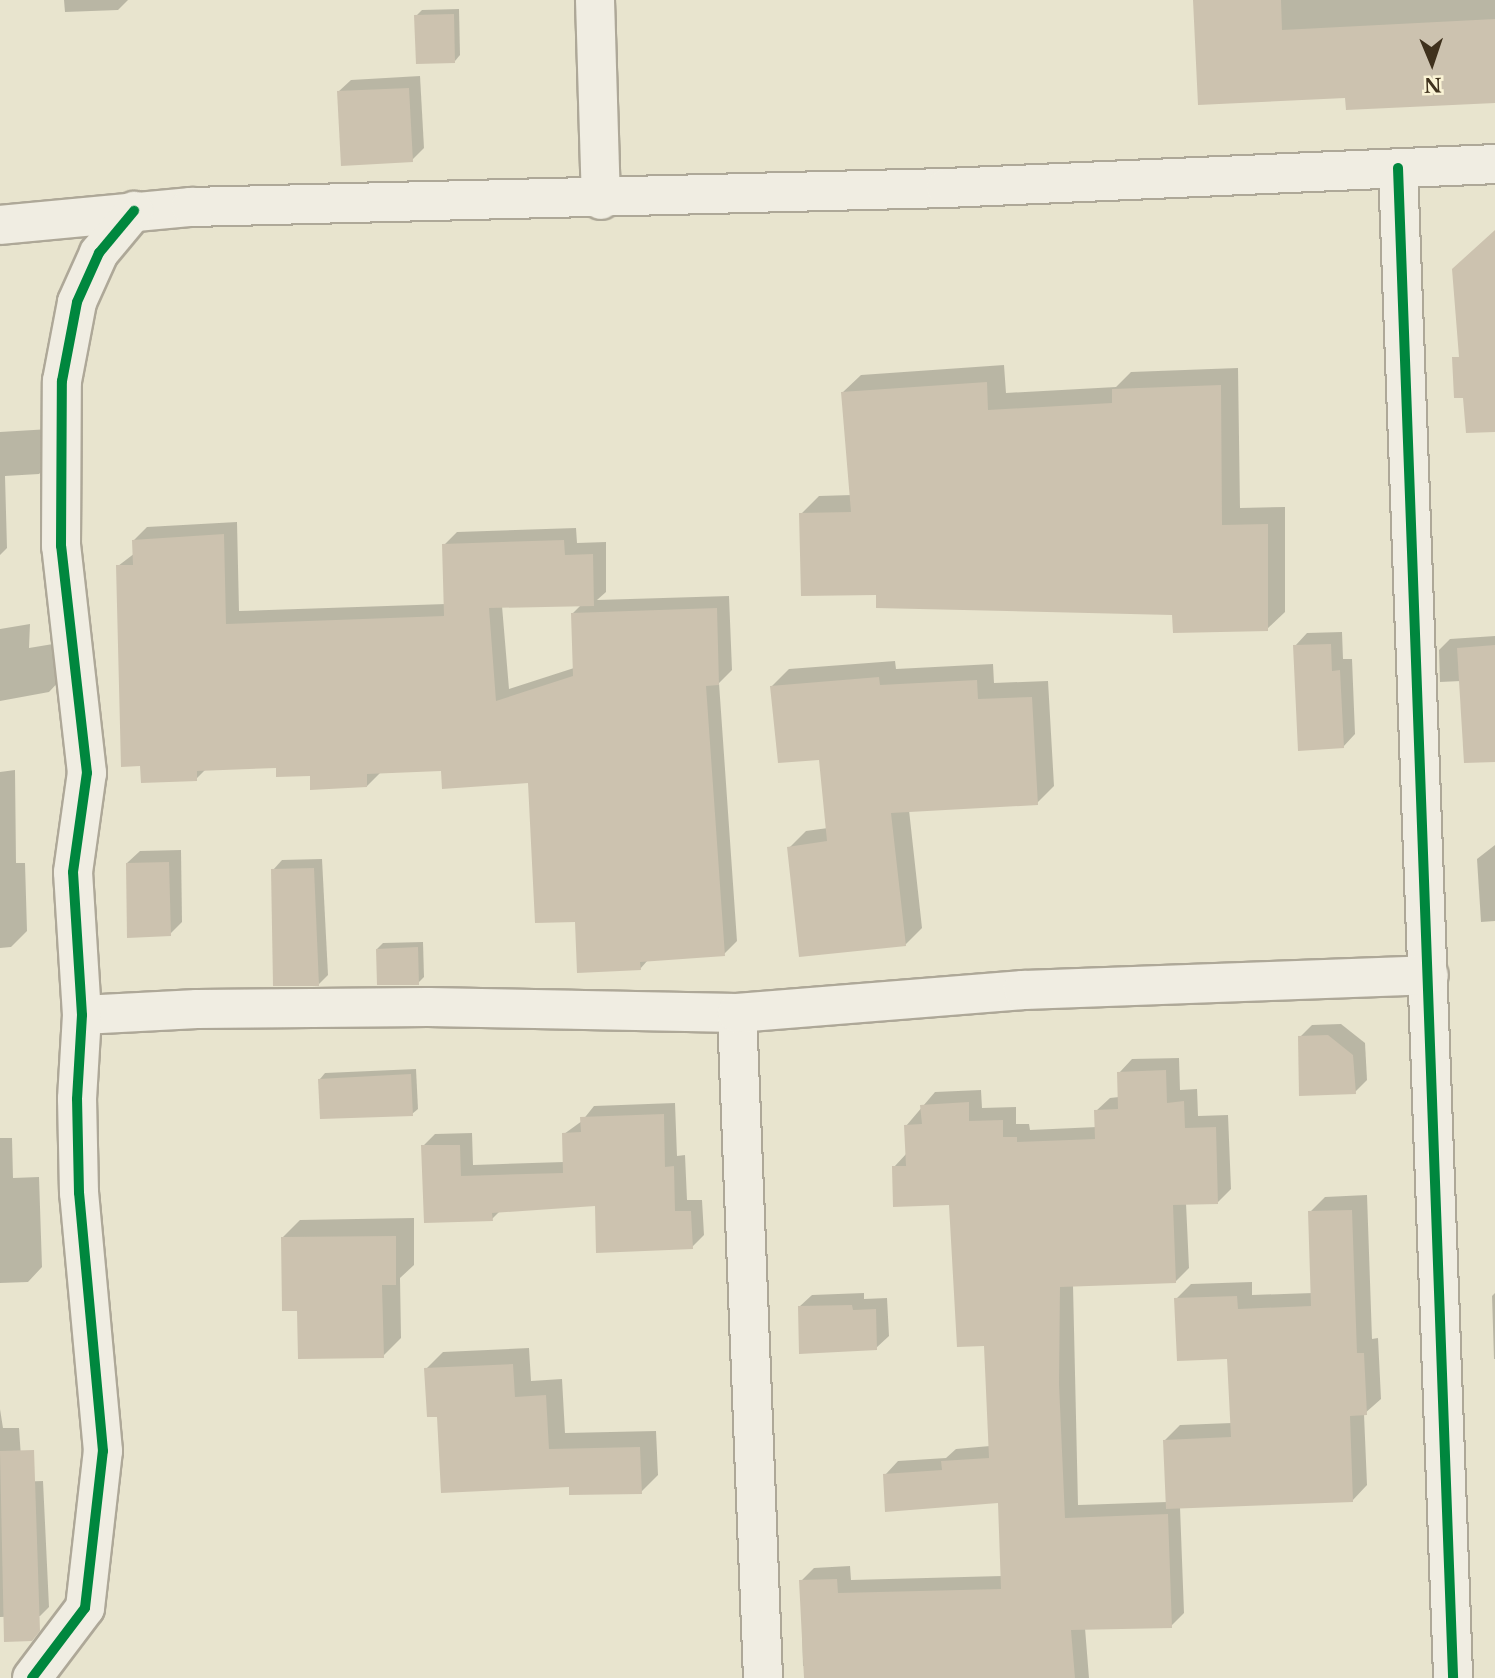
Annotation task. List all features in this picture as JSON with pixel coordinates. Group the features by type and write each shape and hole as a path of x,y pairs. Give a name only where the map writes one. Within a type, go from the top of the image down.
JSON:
{"street":[{"path":"595,0 601,200"},
{"path":"0,225 134,211 601,200 1495,164"},
{"path":"1398,169 1429,975 1452,1678"},
{"path":"32,1678 85,1608 103,1451 79,1193 77,1099 82,1015 72,872 87,773 61,546 62,381 77,302 99,253 134,211"},
{"path":"82,1015 197,1009 414,1007 737,1013 1023,990 1429,975"},
{"path":"737,1013 763,1678"}],"building":[{"path":"1193,0 1281,0 1282,30 1495,19 1495,103 1346,110 1345,98 1198,105"},
{"path":"454,14 455,63 416,64 414,15"},
{"path":"409,88 413,162 341,166 337,91"},
{"path":"1495,230 1495,432 1466,433 1463,398 1454,398 1452,357 1459,357 1452,269"},
{"path":"987,382 988,410 1112,403 1112,389 1221,385 1222,525 1268,524 1268,631 1173,633 1172,615 876,608 876,595 801,596 799,513 851,512 841,392"},
{"path":"224,534 226,624 444,616 442,544 564,540 565,555 593,554 594,606 489,608 496,701 573,676 571,613 717,608 719,685 706,686 725,956 640,962 641,970 577,973 575,922 535,923 528,783 442,789 441,771 367,774 367,787 310,790 310,776 276,777 276,768 197,771 197,781 141,783 140,766 121,767 116,565 133,565 132,540"},
{"path":"1331,644 1332,671 1340,670 1344,748 1298,751 1293,645"},
{"path":"1495,645 1495,762 1464,763 1457,648"},
{"path":"879,677 880,685 977,680 978,699 1032,697 1038,805 891,813 906,946 799,957 787,847 827,841 819,760 778,763 770,686"},
{"path":"169,862 171,936 127,938 126,863"},
{"path":"314,868 319,986 273,986 271,869"},
{"path":"418,947 419,985 377,985 376,949"},
{"path":"1328,1035 1353,1055 1356,1094 1299,1096 1298,1036"},
{"path":"1166,1070 1167,1103 1184,1101 1185,1128 1216,1127 1218,1204 1173,1205 1176,1283 1060,1287 1059,1384 1065,1518 1168,1514 1172,1628 1071,1630 1075,1678 804,1678 799,1580 837,1579 838,1593 1001,1589 998,1503 885,1512 883,1474 942,1470 941,1461 989,1458 984,1346 957,1347 949,1205 893,1207 892,1166 906,1166 904,1125 922,1124 920,1105 969,1102 969,1121 1003,1120 1003,1137 1017,1137 1017,1142 1095,1139 1094,1110 1118,1109 1117,1072"},
{"path":"411,1074 413,1116 320,1119 318,1079"},
{"path":"664,1114 665,1167 674,1166 675,1211 691,1211 693,1249 596,1253 595,1206 492,1213 493,1221 424,1223 421,1145 460,1145 461,1176 563,1173 562,1133 581,1132 580,1117"},
{"path":"1352,1210 1357,1353 1364,1353 1367,1415 1350,1416 1353,1502 1166,1509 1163,1440 1231,1437 1227,1359 1177,1361 1174,1298 1237,1296 1238,1309 1311,1306 1308,1211"},
{"path":"396,1236 396,1285 382,1285 384,1358 298,1359 297,1311 282,1311 281,1237"},
{"path":"852,1305 853,1310 876,1309 877,1350 799,1354 798,1306"},
{"path":"513,1364 515,1397 546,1395 549,1449 640,1447 642,1494 569,1495 569,1487 441,1493 437,1417 427,1417 424,1368"},
{"path":"34,1450 40,1631 32,1641 4,1642 0,1451"}],"cycle path":[{"path":"1398,168 1453,1678"},
{"path":"32,1678 85,1608 103,1451 79,1193 77,1099 82,1015 73,872 87,773 61,546 62,381 77,302 99,253 134,211"}]}
